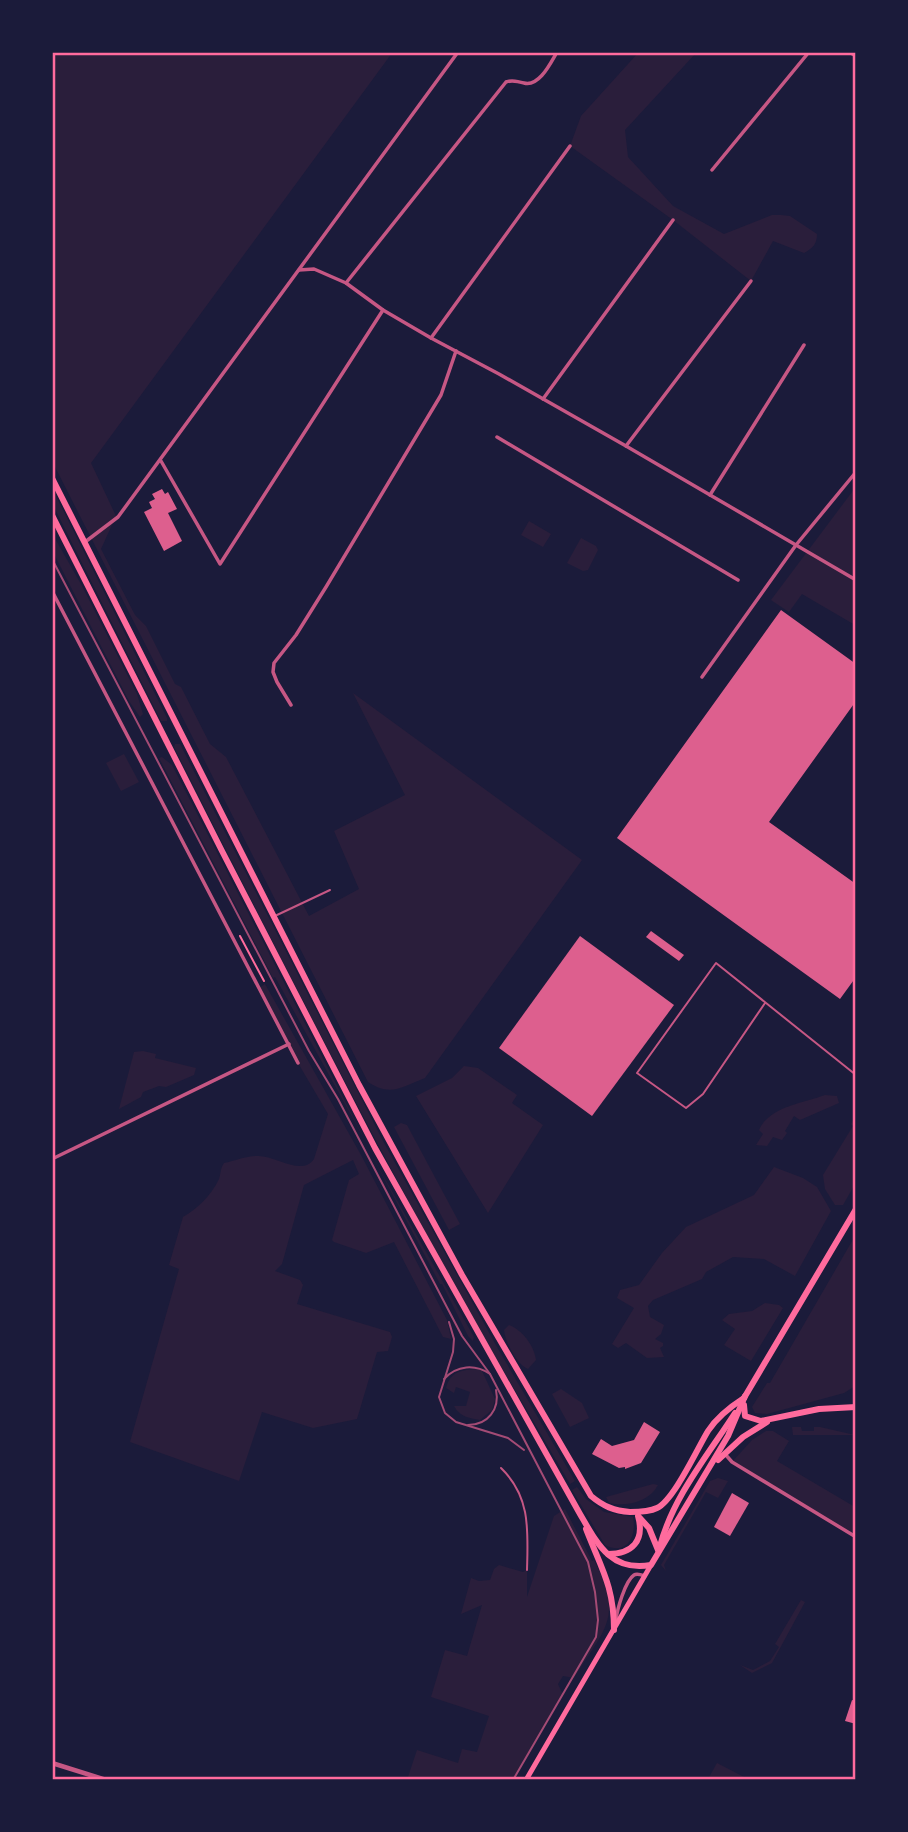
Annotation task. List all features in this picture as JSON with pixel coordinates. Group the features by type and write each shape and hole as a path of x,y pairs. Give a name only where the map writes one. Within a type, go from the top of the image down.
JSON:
{"highway":[{"path":"52,478 359,1085 582,1483 599,1503 608,1508 628,1512 657,1508 669,1499 710,1428 728,1408 746,1396"},
{"path":"52,515 375,1148 580,1514 611,1589 614,1630"},
{"path":"164,737 179,729"},
{"path":"659,1552 665,1527 708,1452 746,1396 856,1209"},
{"path":"580,1514 608,1554 618,1562 629,1567 651,1565 728,1436 746,1396"},
{"path":"746,1396 743,1414 747,1418 761,1421 836,1406 856,1407"},
{"path":"709,1468 724,1453 772,1419"},
{"path":"628,1512 649,1528 659,1552"},
{"path":"608,1554 626,1552 637,1543 641,1532 638,1517"}],"main road":[{"path":"526,1780 651,1565"}],"street":[{"path":"85,542 118,517 161,461 458,52"},
{"path":"346,283 506,82 513,79 526,84 533,83 557,52"},
{"path":"712,170 809,52"},
{"path":"849,52 856,57"},
{"path":"430,338 570,146"},
{"path":"543,399 673,220"},
{"path":"299,270 314,269 346,283 383,310 430,338 543,399 856,580"},
{"path":"625,446 751,281"},
{"path":"161,461 220,564 383,310"},
{"path":"710,495 804,345"},
{"path":"291,705 277,682 273,672 274,663 296,635 441,395 456,351"},
{"path":"497,437 738,580"},
{"path":"702,677 796,545 856,472"},
{"path":"52,591 298,1063"},
{"path":"52,1159 289,1044"},
{"path":"724,1453 732,1462 856,1537"},
{"path":"614,1630 619,1603 632,1577 637,1574 645,1576"},
{"path":"52,1763 107,1780"}],"lane":[{"path":"273,917 330,890"},
{"path":"765,1003 703,1094 686,1108 636,1073 716,963 856,1075"},
{"path":"501,1468 518,1489 526,1509 527,1570"}],"path":[{"path":"240,936 264,981"}],"shaded area":[{"path":"53,53 392,53 91,463 116,516 101,549 135,615 146,626 175,684 181,687 210,744 226,757 309,916 359,889 334,831 405,795 353,693 582,860 425,1078 402,1087 383,1089 368,1082 53,463"},
{"path":"638,53 696,53 625,130 628,157 673,206 724,234 772,215 790,216 817,234 812,247 804,253 773,241 751,281 673,220 570,146 581,116"},
{"path":"855,488 855,625 802,594 789,612 771,600"},
{"path":"53,490 167,721 161,721 53,505"},
{"path":"529,521 551,534 543,547 521,535"},
{"path":"53,535 137,694 143,714 140,717 129,701 53,552"},
{"path":"581,538 596,546 598,550 588,570 583,571 567,563"},
{"path":"175,744 180,744 383,1141 575,1481 570,1484 465,1304 379,1146 174,747"},
{"path":"124,754 139,782 121,791 106,763"},
{"path":"162,757 172,765 367,1144 275,977 273,978 159,758"},
{"path":"265,984 361,1155 447,1320 451,1339 443,1337 394,1242 366,1253 332,1240 349,1180 359,1174 353,1160 304,1185 282,1264 275,1271 300,1280 303,1285 297,1304 390,1332 392,1337 388,1351 377,1352 357,1419 313,1428 262,1412 239,1481 130,1442 179,1269 169,1265 183,1217 199,1206 212,1191 224,1163 257,1156 295,1166 309,1164 314,1159 328,1114 259,988"},
{"path":"134,1052 156,1054 155,1058 196,1068 194,1075 166,1087 159,1086 143,1092 141,1097 119,1109"},
{"path":"464,1066 478,1068 517,1095 512,1103 543,1125 488,1213 416,1096 452,1078"},
{"path":"825,1095 837,1096 839,1103 800,1120 794,1116 782,1140 773,1137 767,1146 756,1145 763,1134 759,1130 770,1116"},
{"path":"855,1117 855,1184 843,1205 835,1205 825,1189 823,1175 853,1126 851,1124"},
{"path":"401,1123 407,1125 460,1224 449,1230 394,1127"},
{"path":"371,1154 474,1337 473,1341 468,1336"},
{"path":"774,1167 803,1178 817,1187 831,1211 795,1276 764,1259 733,1257 706,1272 702,1279 653,1300 648,1306 650,1317 664,1325 661,1334 655,1339 663,1343 660,1348 664,1357 647,1358 626,1343 618,1348 612,1344 634,1308 617,1298 620,1290 639,1285 662,1253 686,1227 754,1195"},
{"path":"855,1236 855,1386 844,1393 767,1414 755,1413 752,1407 767,1383 770,1383"},
{"path":"765,1303 783,1308 751,1361 724,1345 735,1329 722,1320 729,1314 752,1311"},
{"path":"509,1325 523,1334 533,1349 536,1360 528,1369 520,1363 509,1347 504,1330"},
{"path":"478,1369 482,1371 495,1399 492,1410 480,1420 462,1415 454,1406 466,1406 470,1392 456,1387 454,1393 446,1388 458,1372"},
{"path":"561,1389 582,1403 589,1418 570,1427 552,1394"},
{"path":"792,1427 801,1427 802,1431 814,1431 814,1427 820,1427 855,1435 793,1435"},
{"path":"766,1431 773,1431 789,1441 777,1461 855,1507 855,1537 732,1462 752,1440"},
{"path":"718,1478 728,1481 718,1498 706,1492 664,1565 666,1571 661,1565 710,1481"},
{"path":"658,1485 649,1496 630,1504 609,1503 606,1497"},
{"path":"577,1487 586,1499 604,1512 633,1517 632,1537 625,1546 613,1548 605,1545 572,1490"},
{"path":"565,1509 592,1561 594,1560 608,1596 609,1610 602,1634 574,1678 563,1676 558,1684 563,1695 513,1779 407,1780 417,1750 458,1763 462,1749 477,1752 489,1716 431,1697 445,1650 467,1656 482,1605 461,1614 471,1578 479,1581 490,1580 494,1569 499,1565 523,1572 527,1570 527,1597 554,1516"},
{"path":"801,1600 805,1602 772,1663 752,1673 740,1665 753,1670 770,1661 779,1647 775,1644"},
{"path":"717,1763 748,1779 708,1779"}],"building":[{"path":"162,489 165,494 168,492 177,509 168,513 182,541 164,551 144,512 152,508 149,502 155,499 152,494"},
{"path":"781,610 856,664 856,701 769,822 856,884 856,977 840,999 617,838"},
{"path":"651,931 684,955 679,961 646,937"},
{"path":"580,936 674,1005 592,1116 499,1048"},
{"path":"644,1422 660,1432 641,1463 625,1469 619,1468 592,1454 601,1439 612,1446 634,1440"},
{"path":"732,1493 749,1503 730,1536 714,1527"},
{"path":"852,1700 856,1701 856,1724 845,1721"}],"tram line":[{"path":"52,559 309,1051 338,1099 462,1336 490,1374 588,1562 598,1620 596,1637 513,1780"},
{"path":"449,1322 454,1339 453,1352 439,1397 445,1413 456,1422 508,1438 524,1450"},
{"path":"444,1379 466,1367 490,1374"},
{"path":"468,1425 481,1422 491,1415 496,1403 496,1390"}]}
